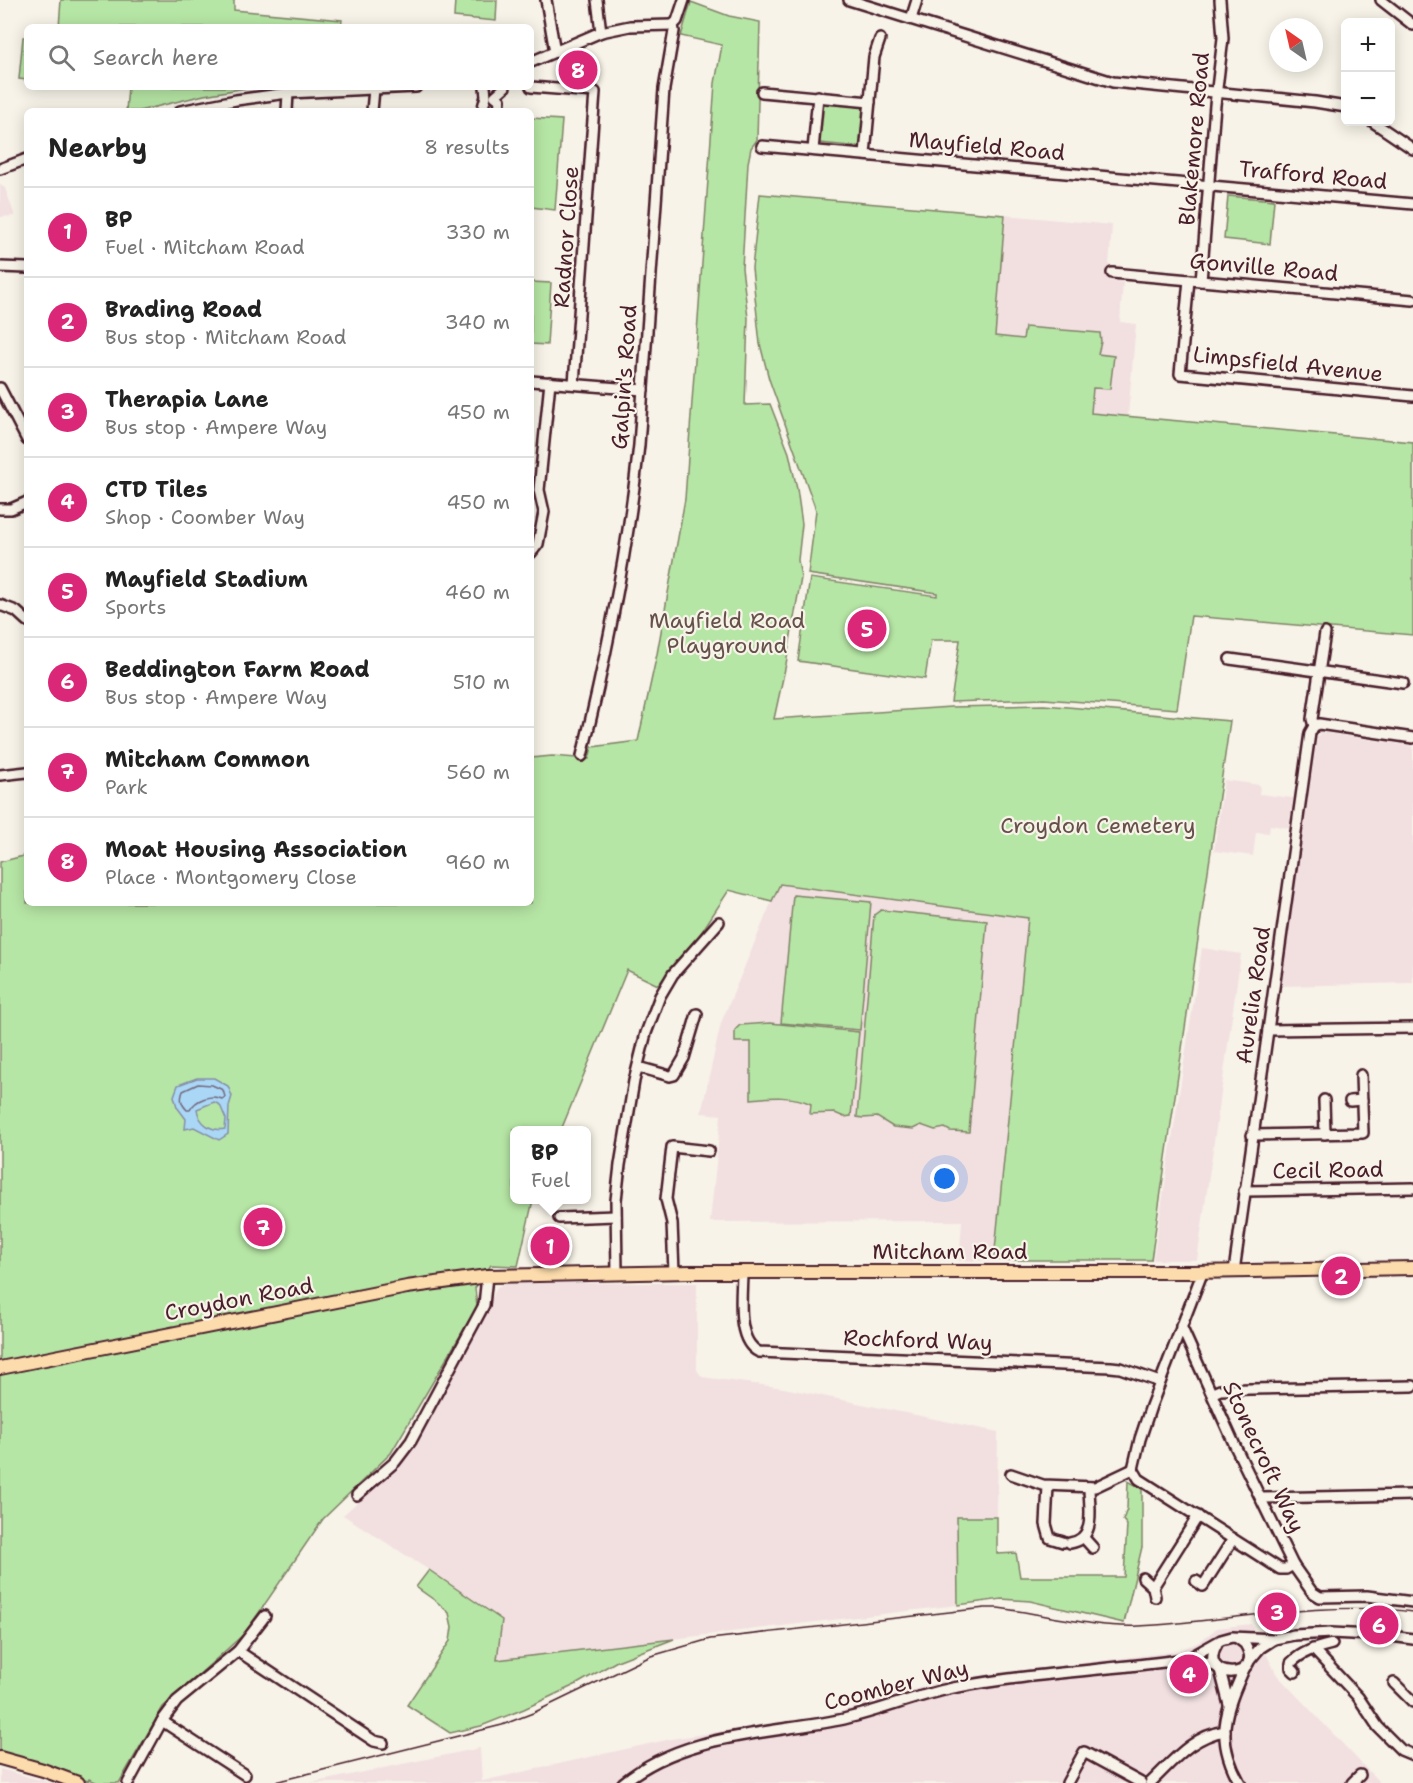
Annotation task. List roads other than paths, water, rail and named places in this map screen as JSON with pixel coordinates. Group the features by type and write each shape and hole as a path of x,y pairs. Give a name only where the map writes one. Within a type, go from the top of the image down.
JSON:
{"main road":[{"name":"Mitcham Road","path":"487,1276 674,1272 1234,1271 1413,1268"},
{"name":"Croydon Road","path":"0,1368 407,1287 487,1276"},
{"path":"0,1758 53,1773 78,1783"}],"street":[{"path":"546,0 555,52"},
{"path":"597,0 601,32"},
{"name":"Galpin's Road","path":"582,756 622,569 637,471 664,89 674,31 673,25 677,21 684,0"},
{"path":"849,0 886,16 911,20 1113,82 1341,106"},
{"path":"911,20 917,0"},
{"name":"Blakemore Road","path":"1201,281 1215,105 1223,38 1220,0"},
{"path":"1381,0 1413,25"},
{"path":"534,61 601,32 630,26 673,25"},
{"path":"865,154 874,57 880,39"},
{"name":"Radnor Close","path":"534,87 595,92 574,384"},
{"path":"195,108 288,93 352,90"},
{"path":"372,108 374,90"},
{"path":"762,92 870,102"},
{"path":"287,108 288,93"},
{"path":"483,108 488,93 500,100 499,108"},
{"path":"813,150 818,96"},
{"path":"1379,126 1413,149"},
{"name":"Mayfield Road","path":"762,146 1209,185"},
{"path":"0,169 24,160"},
{"name":"Trafford Road","path":"1209,185 1413,204"},
{"path":"0,267 24,268"},
{"name":"Gonville Road","path":"1112,273 1413,300"},
{"name":"Limpsfield Avenue","path":"1189,280 1180,374 1413,396"},
{"path":"534,381 643,390"},
{"path":"534,549 538,544 544,512 535,490 550,382"},
{"path":"0,388 24,432"},
{"path":"0,509 11,509 24,503"},
{"path":"0,605 16,611 24,618"},
{"name":"Aurelia Road","path":"1234,1271 1310,733 1314,726 1312,719 1325,633"},
{"path":"1230,659 1403,683"},
{"path":"1314,726 1319,724 1413,738"},
{"path":"0,775 24,772"},
{"path":"617,1274 616,1216 623,1143 650,1021 665,986 682,961 719,922"},
{"path":"638,1067 670,1076 674,1075 684,1058 697,1014"},
{"path":"1268,1030 1413,1028"},
{"path":"1252,1135 1363,1133 1362,1075"},
{"path":"1324,1100 1325,1134"},
{"path":"1350,1101 1362,1101"},
{"path":"674,1272 672,1224 666,1200 672,1143 709,1151"},
{"name":"Cecil Road","path":"1244,1191 1413,1188"},
{"path":"559,1218 616,1216"},
{"path":"1203,1271 1160,1382 1140,1439 1133,1469 1139,1479 1280,1569 1293,1565"},
{"name":"Rochford Way","path":"742,1272 744,1333 750,1347 759,1352 1111,1367 1160,1382"},
{"path":"357,1495 395,1462 411,1441 484,1305 487,1276"},
{"name":"Stonecroft Way","path":"1181,1326 1236,1448 1293,1565 1311,1592 1320,1597 1367,1596 1413,1602"},
{"path":"1213,1393 1220,1390 1413,1386"},
{"path":"1011,1474 1018,1474 1038,1484 1048,1486 1089,1487 1100,1486 1133,1469"},
{"path":"1048,1486 1046,1524 1050,1538"},
{"path":"1084,1538 1089,1528 1089,1487"},
{"path":"1262,1498 1413,1495"},
{"path":"1153,1587 1198,1516"},
{"path":"1050,1538 1067,1542 1084,1538"},
{"path":"1042,1545 1050,1538"},
{"path":"1084,1538 1093,1548"},
{"path":"1196,1581 1203,1586 1233,1539"},
{"path":"1143,1578 1153,1587 1155,1597"},
{"path":"128,1783 162,1721 184,1694 238,1651 265,1616"},
{"path":"1229,1705 1213,1653 1217,1644 1226,1638 1274,1639 1294,1635 1331,1633 1413,1639"},
{"path":"1237,1638 1248,1648 1246,1665 1229,1705 1225,1731 1226,1753 1240,1783"},
{"path":"1219,1668 1230,1673 1241,1671 1260,1648 1274,1639"},
{"name":"Coomber Way","path":"1187,1659 1217,1644"},
{"path":"1295,1672 1291,1668 1291,1663 1299,1655 1332,1644"},
{"path":"1313,1649 1358,1697 1378,1727 1401,1750 1413,1755"},
{"path":"238,1651 374,1741 383,1743"},
{"name":"Coomber Way","path":"624,1783 664,1756 696,1745 846,1718 952,1689 1005,1680 1187,1659 1209,1663 1219,1668"},
{"path":"1394,1683 1413,1702"},
{"path":"162,1721 245,1775"},
{"path":"1150,1783 1192,1743 1208,1734 1225,1731"},
{"path":"1067,1783 1083,1752 1140,1783"},
{"path":"1352,1783 1360,1775"}],"water":[{"path":"197,1078 214,1078 228,1086 232,1096 229,1106 228,1134 219,1140 194,1127 185,1129 186,1119 177,1107 174,1096 178,1085","holes":["214,1102 220,1105 226,1119 225,1129 220,1130 206,1125 197,1109"]}],"tram line":[{"path":"271,1783 502,1725 533,1713 651,1656 710,1639 985,1608 1122,1626 1344,1608 1413,1612"}],"place":[{"name":"Moat Housing Association","path":"578,70"},
{"name":"Mayfield Stadium","path":"867,629"},
{"name":"Mitcham Common","path":"263,1227"},
{"name":"BP","path":"550,1246"},
{"name":"Brading Road","path":"1341,1276"},
{"name":"Therapia Lane","path":"1277,1612"},
{"name":"Beddington Farm Road","path":"1379,1625"},
{"name":"CTD Tiles","path":"1189,1674"}],"park label":[{"name":"Mayfield Road Playground","path":"727,632"},
{"name":"Croydon Cemetery","path":"1098,825"}]}
